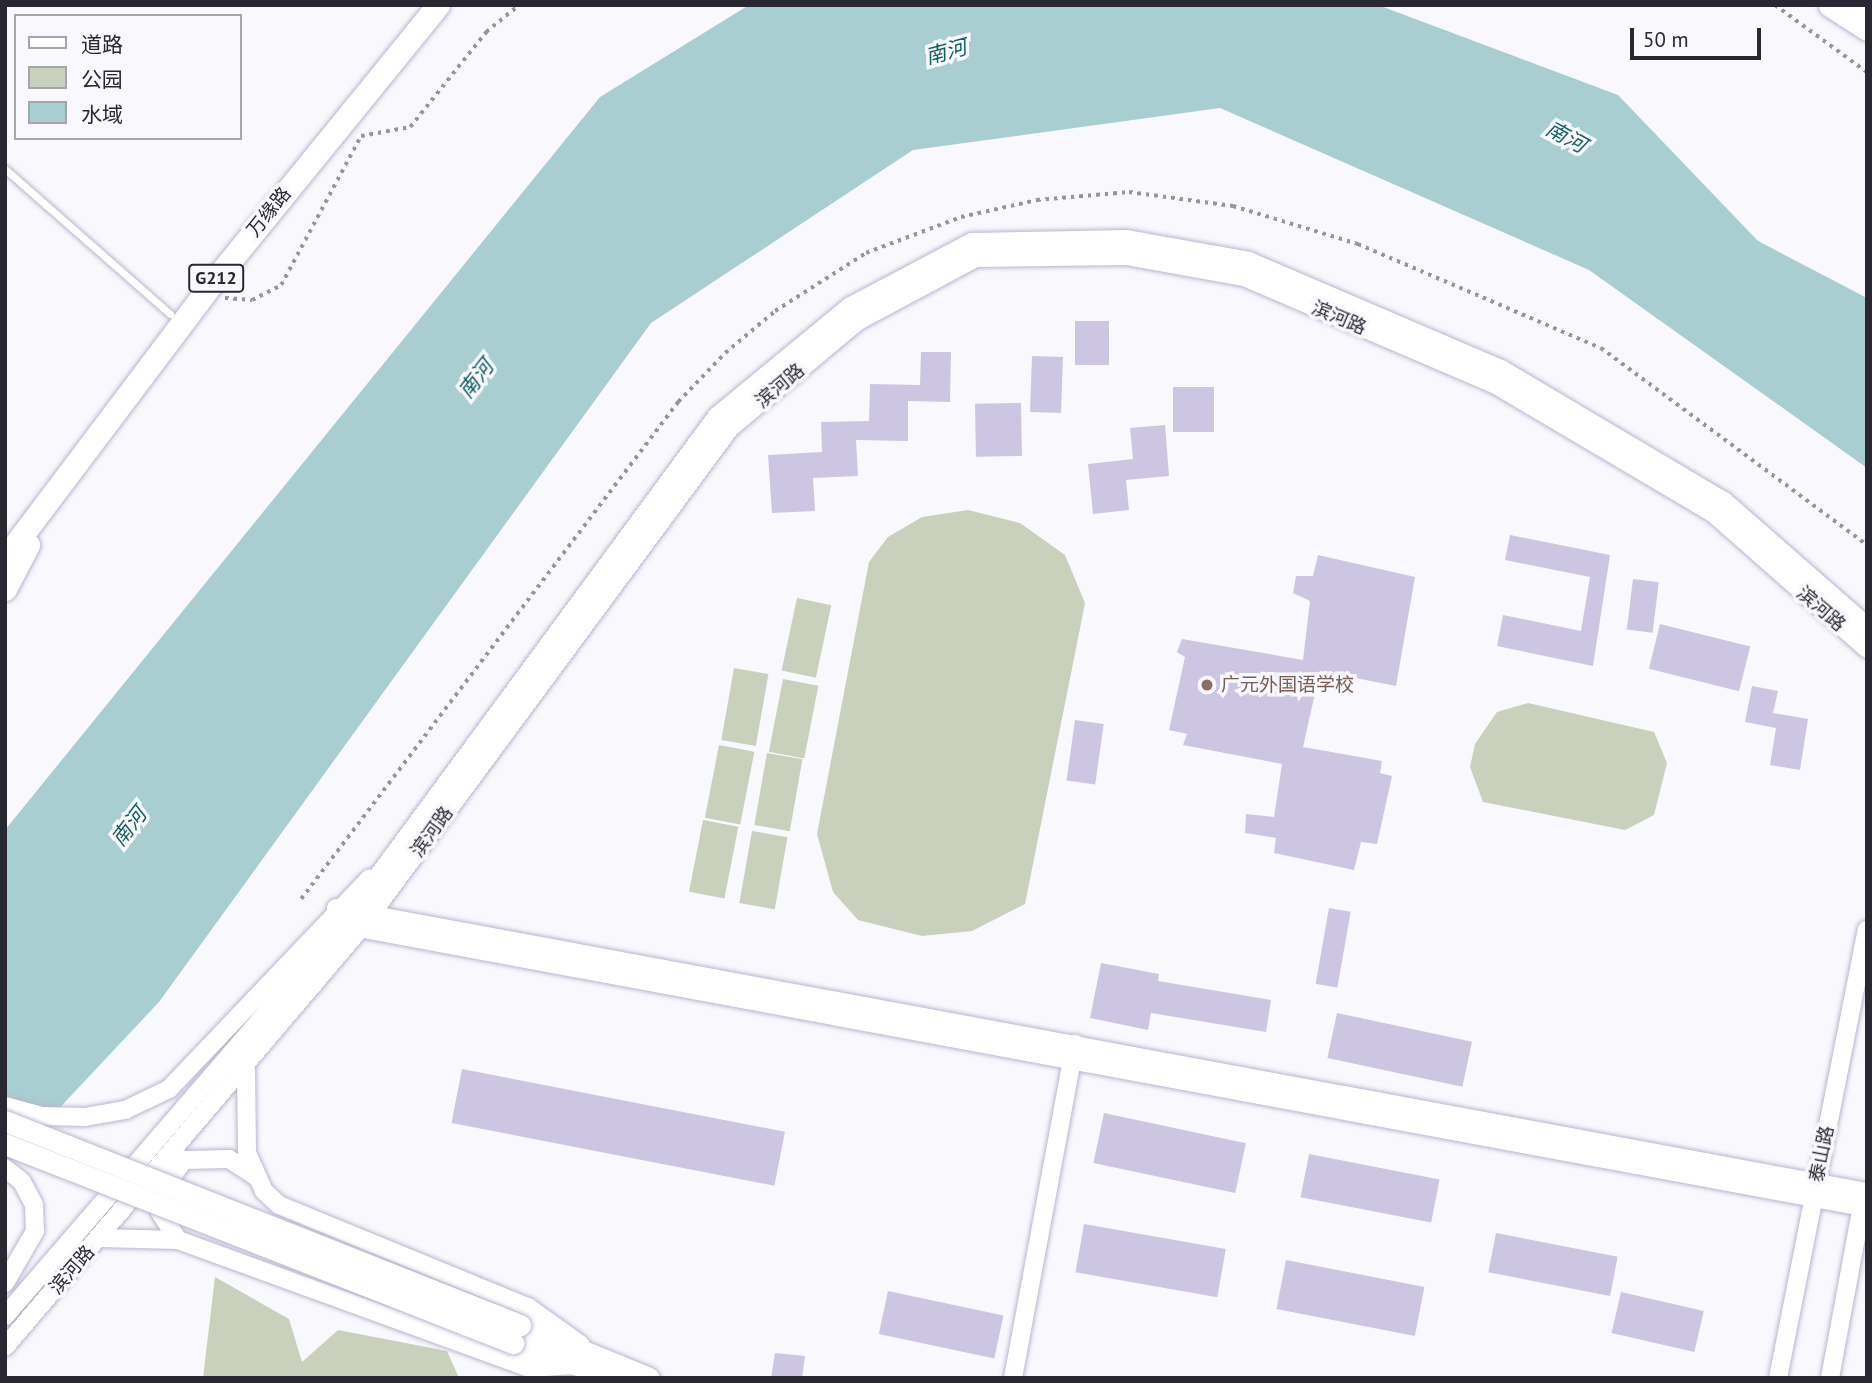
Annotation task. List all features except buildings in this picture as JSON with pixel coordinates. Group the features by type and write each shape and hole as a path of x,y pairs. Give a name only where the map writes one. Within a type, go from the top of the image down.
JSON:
{"highway":[{"name":"万缘路","path":"5,540 170,314 420,5"},
{"name":"万缘路","path":"5,558 201,297 438,5"},
{"path":"1830,5 1867,29"},
{"path":"1861,5 1867,9"},
{"path":"5,589 50,500"}],"main road":[{"path":"5,1121 516,1334"},
{"path":"5,1144 516,1334 649,1378"},
{"path":"585,1358 616,1378"}],"street":[{"name":"滨河路","path":"5,1347 246,1069 396,856 718,416 849,307 972,242 1127,239 1249,261 1490,365 1724,501 1867,626"},
{"name":"滨河路","path":"5,1316 353,917 730,428 858,321 976,258 1126,256 1244,277 1496,385 1714,514 1867,649"},
{"path":"5,1106 85,1116 125,1110 169,1089 293,952 353,917 1814,1189 1866,1196 1830,1378"},
{"name":"泰山路","path":"1778,1378 1867,930"},
{"path":"1013,1378 1074,1050"},
{"path":"246,1069 245,1122 255,1176"},
{"path":"178,1240 160,1212 163,1188 184,1160 229,1159 255,1176 279,1205 528,1307 585,1358"},
{"path":"5,1168 22,1182 34,1205 35,1231 5,1283"},
{"path":"100,1238 178,1240 530,1368 585,1358"}],"lane":[{"path":"5,169 170,314"}],"path":[{"path":"201,297 252,300 281,285 361,136 410,127 486,32 519,5"},
{"path":"1775,5 1867,72"},
{"path":"301,899 678,402 724,353 775,311 866,253 961,217 1037,200 1129,192 1233,206 1358,244 1601,348 1867,545"}],"green space":[{"path":"968,510 1020,523 1065,555 1085,603 1025,904 972,931 922,936 858,920 833,892 817,834 869,562 888,537 922,517"},
{"path":"797,598 831,605 816,678 782,670"},
{"path":"734,668 768,674 756,746 721,740"},
{"path":"783,679 818,686 804,759 769,752"},
{"path":"1528,703 1654,732 1667,763 1654,815 1625,830 1483,802 1470,767 1475,744 1497,712"},
{"path":"719,745 754,752 740,825 705,818"},
{"path":"767,753 802,759 790,831 754,825"},
{"path":"703,820 738,827 724,899 689,892"},
{"path":"752,831 787,837 775,909 739,903"},
{"path":"215,1277 289,1319 302,1362 338,1330 447,1351 459,1378 203,1378"}],"water":[{"name":"南河","path":"749,5 1378,5 1618,95 1758,241 1867,298 1867,468 1589,270 1220,108 913,150 651,323 159,1002 5,1166 5,830 600,97"}],"place":[{"name":"广元外国语学校","path":"1207,685"}]}
